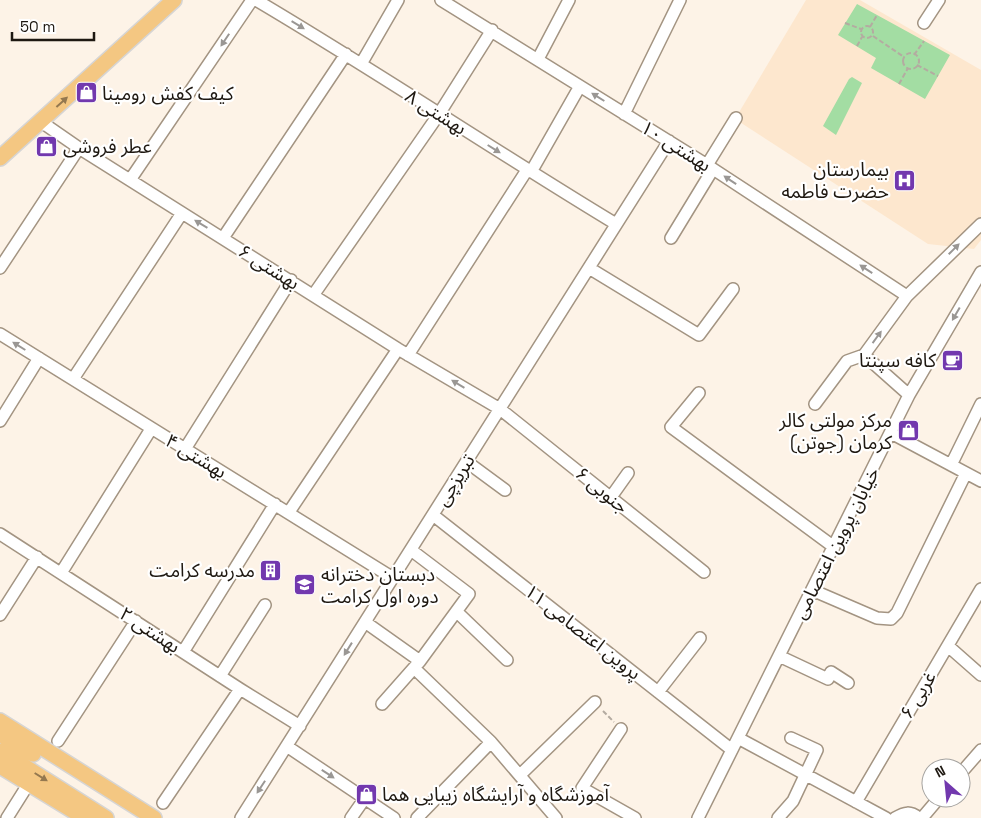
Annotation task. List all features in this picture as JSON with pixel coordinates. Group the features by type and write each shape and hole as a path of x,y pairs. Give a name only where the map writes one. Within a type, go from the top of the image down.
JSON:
{"main road":[{"path":"0,158 174,0"},
{"path":"0,721 154,818"},
{"path":"0,734 137,818"},
{"path":"0,751 106,818"},
{"path":"0,766 85,818"}],"street":[{"name":"بهشتی ۸","path":"254,0 346,54 529,171 616,224"},
{"path":"130,180 254,0"},
{"path":"361,64 398,0"},
{"path":"538,59 569,0"},
{"path":"624,114 680,0"},
{"path":"924,23 939,0"},
{"name":"بهشتی ۱۰","path":"448,2 624,114 669,140 907,296"},
{"path":"314,294 439,114 492,30"},
{"path":"223,238 346,54"},
{"path":"408,355 529,171 580,86"},
{"path":"671,238 736,118"},
{"name":"بهشتی ۶","path":"40,121 79,148 314,294 408,355 500,409"},
{"name":"تبریزچی","path":"241,818 288,747 669,140"},
{"path":"0,268 79,148"},
{"path":"73,379 182,213"},
{"path":"815,404 847,361 864,356 907,296 981,224"},
{"path":"589,268 699,335 733,289"},
{"name":"خیابان پروین اعتصامی","path":"698,818 909,395 981,272"},
{"path":"185,449 291,280"},
{"name":"بهشتی ۴","path":"0,334 393,578"},
{"path":"289,512 398,348"},
{"path":"864,356 909,395"},
{"path":"0,421 39,358"},
{"path":"699,393 671,427 834,547"},
{"path":"951,465 981,404"},
{"name":"جنوبی ۶","path":"500,409 704,572"},
{"path":"61,573 151,429"},
{"path":"891,433 981,481"},
{"path":"467,462 504,490"},
{"path":"611,497 628,473"},
{"path":"812,590 877,618 891,619 897,613 966,473"},
{"path":"183,652 275,504"},
{"name":"پروین اعتصامی ۱۱","path":"433,514 732,750"},
{"name":"بهشتی ۲","path":"0,534 300,726"},
{"path":"382,704 417,665 458,612 469,594 411,550"},
{"path":"0,615 37,558"},
{"name":"غربی ۶","path":"856,802 981,589"},
{"path":"220,676 265,605"},
{"path":"458,612 507,660"},
{"path":"58,741 136,621"},
{"path":"365,622 417,665 491,742 556,818"},
{"path":"658,692 700,638"},
{"path":"948,646 981,674"},
{"path":"779,656 828,679 831,672 848,684"},
{"path":"163,803 240,689"},
{"path":"520,774 595,702"},
{"path":"620,729 582,788 635,818"},
{"path":"738,738 886,818"},
{"path":"778,818 793,801 817,750 791,738"},
{"path":"417,818 491,742"},
{"path":"288,747 394,818"},
{"path":"971,762 981,750"},
{"path":"7,818 29,783"},
{"path":"351,818 365,798"},
{"path":"899,815 913,813 921,818 930,808"}],"path":[{"path":"870,27 877,15"},
{"path":"845,23 861,29"},
{"path":"861,29 866,26 870,27"},
{"path":"870,27 873,32 872,36"},
{"path":"857,46 862,37 861,29"},
{"path":"862,37 868,38 872,36"},
{"path":"872,36 904,57"},
{"path":"914,55 924,41"},
{"path":"904,57 908,54 914,55 918,61 917,65"},
{"path":"904,57 904,65 908,68"},
{"path":"908,68 913,68 917,65"},
{"path":"917,65 938,76"},
{"path":"898,84 908,68"},
{"path":"595,702 620,729"}],"shaded area":[{"name":"بیمارستان حضرت فاطمه","path":"806,0 860,0 981,70 981,240 974,249 928,244 735,119"}],"green space":[{"path":"857,4 950,55 925,99 871,68 876,58 838,35"},
{"path":"852,77 862,83 836,135 823,126 849,79"}],"place":[{"name":"کیف کفش رومینا","path":"86,93"},
{"name":"عطر فروشی","path":"47,146"},
{"name":"بیمارستان حضرت فاطمه","path":"905,180"},
{"name":"کافه سپنتا","path":"952,360"},
{"name":"مرکز مولتی کالر کرمان (جوتن)","path":"908,431"},
{"name":"مدرسه کرامت","path":"271,570"},
{"name":"دبستان دخترانه دوره اول کرامت","path":"305,585"},
{"name":"آموزشگاه و آرایشگاه زیبایی هما","path":"366,794"}]}
